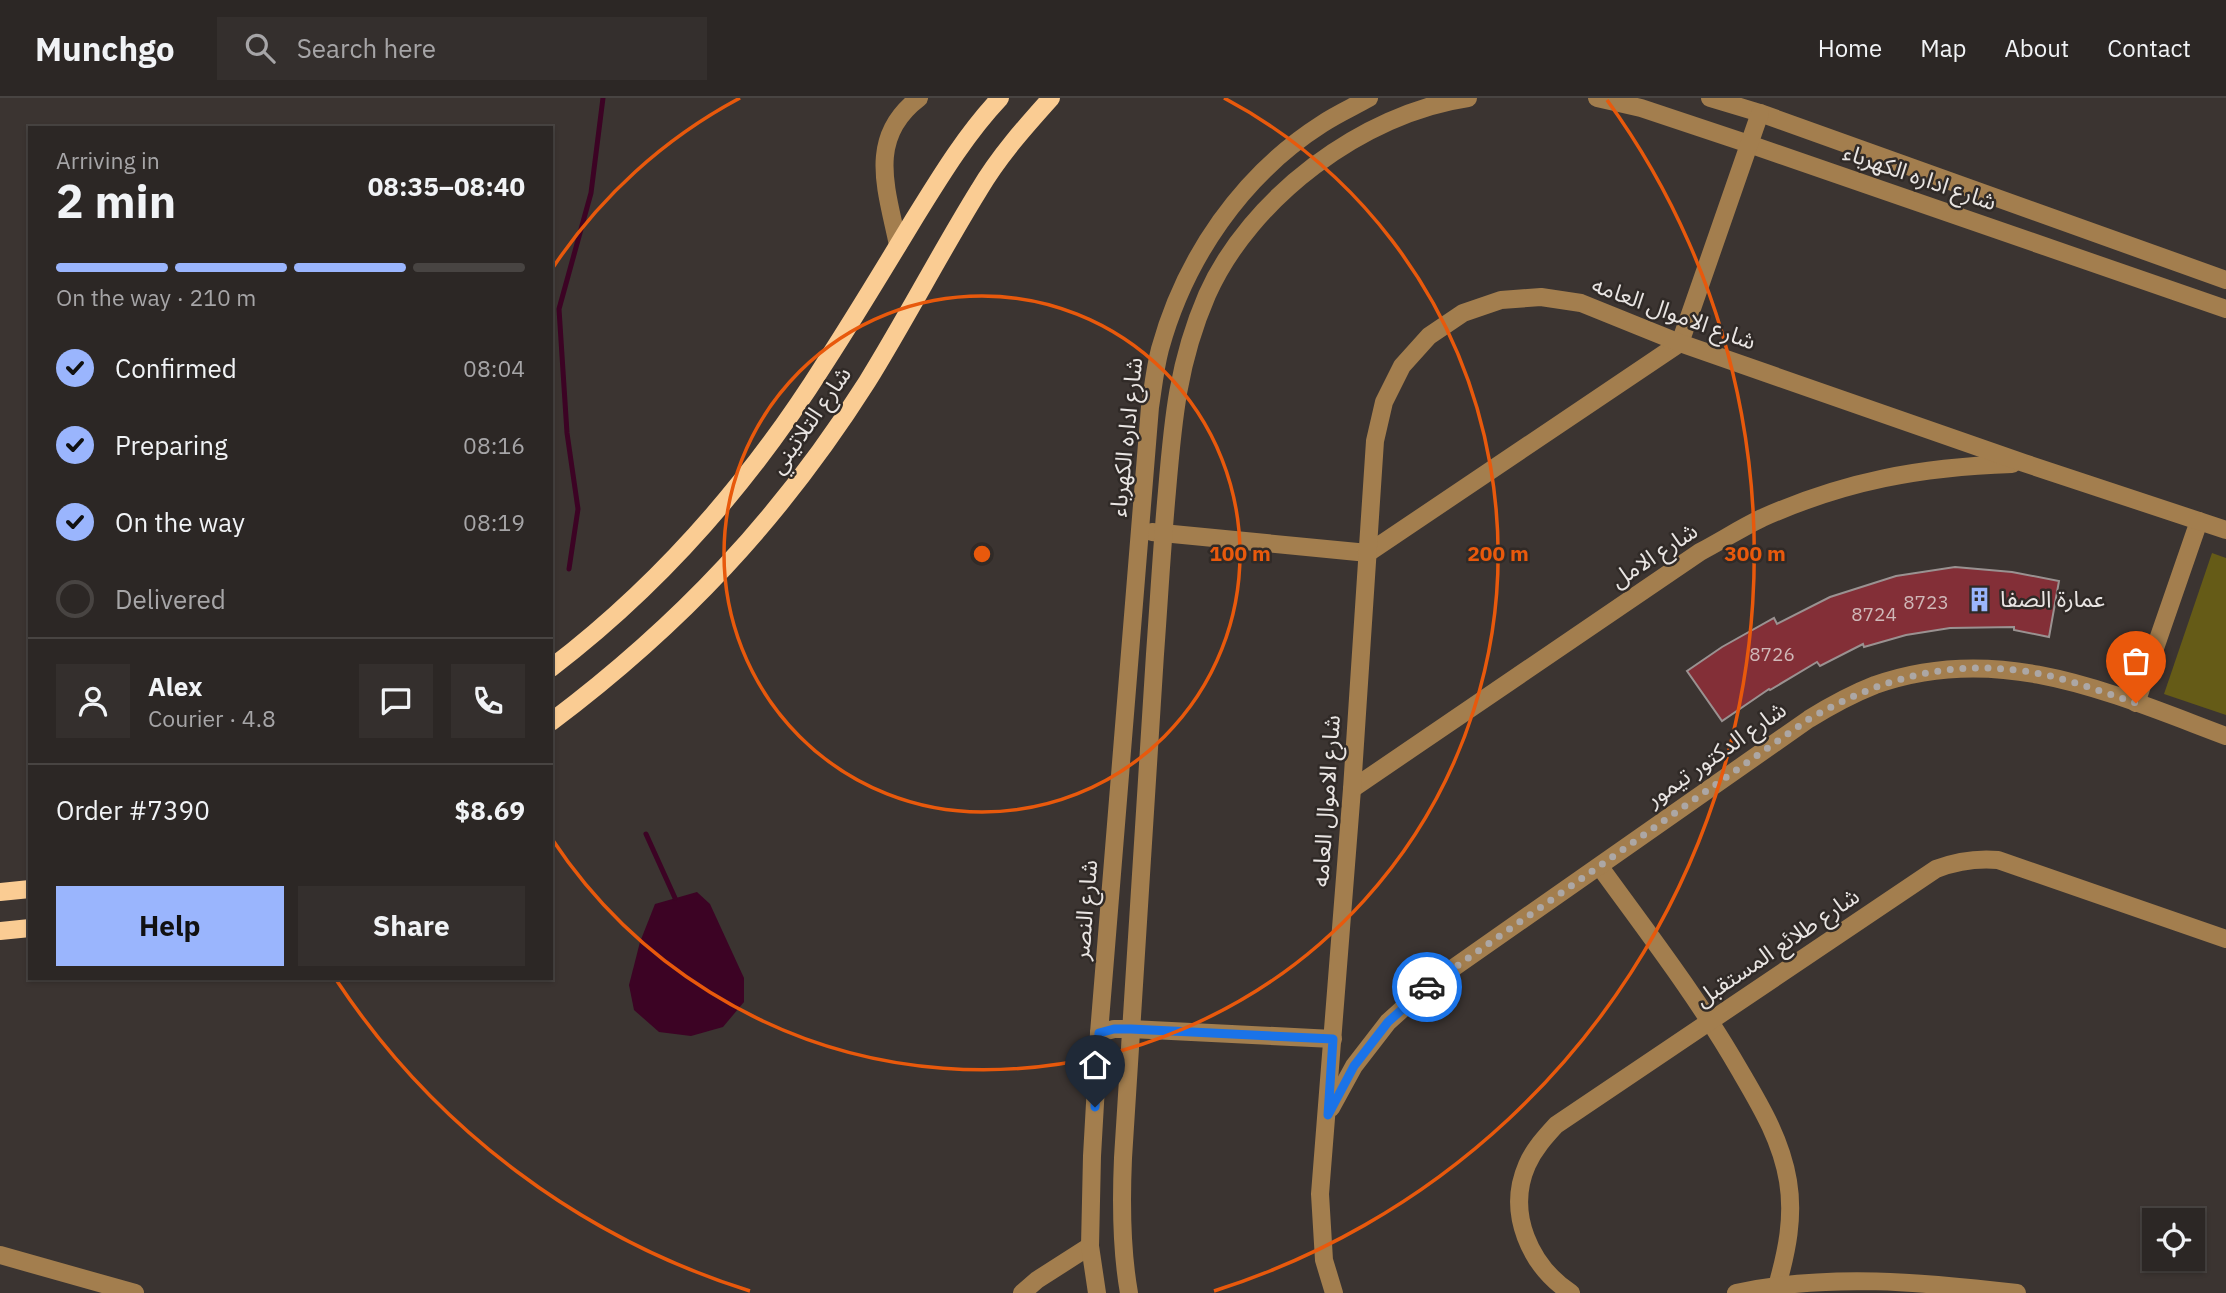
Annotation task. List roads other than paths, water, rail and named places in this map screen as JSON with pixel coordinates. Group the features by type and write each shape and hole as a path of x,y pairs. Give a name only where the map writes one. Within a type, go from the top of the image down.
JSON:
{"main road":[{"name":"شارع التلاتيني","path":"553,666 611,619 652,580 728,498 795,409 952,158 1000,98"},
{"name":"شارع التلاتيني","path":"553,720 633,658 685,610 726,568 809,468 868,380 980,188 1018,136 1051,98"},
{"path":"0,892 28,889"},
{"path":"0,931 28,928"}],"street":[{"path":"898,245 883,172 884,153 888,136 897,120 919,98"},
{"name":"شارع اداره الكهرباء","path":"1141,531 1150,407 1160,351 1177,297 1203,246 1236,200 1276,159 1321,124 1369,98"},
{"name":"شارع اداره الكهرباء","path":"1163,533 1173,415 1185,352 1208,293 1241,238 1283,191 1334,151 1390,120 1451,100 1468,98"},
{"name":"شارع اداره الكهرباء","path":"1597,98 1641,108 1749,144 2226,309"},
{"name":"شارع اداره الكهرباء","path":"1710,98 1760,113 2226,280"},
{"path":"1141,531 1368,554 1680,343 1760,113"},
{"name":"شارع الاموال العامه","path":"1334,1293 1324,1260 1320,1194 1352,789 1375,441 1384,402 1402,366 1429,336 1463,313 1501,300 1541,296 1581,303 1680,343 2226,530"},
{"name":"شارع الامل","path":"1352,789 1700,552 1760,519 1823,494 1889,476 1956,466 2024,463"},
{"path":"2136,703 2199,521"},
{"name":"شارع النصر","path":"1097,1293 1090,1246 1099,1033 1141,531"},
{"path":"1129,1293 1124,1266 1121,1212 1163,533"},
{"name":"شارع الدكتور تيمور","path":"1328,1115 1354,1066 1388,1022 1429,985 1809,719 1841,700 1876,685 1949,669 2024,671 2061,679 2136,703 2226,736"},
{"name":"شارع طلائع المستقبل","path":"1571,1293 1555,1282 1538,1263 1526,1241 1520,1216 1520,1191 1527,1166 1539,1144 1556,1125 1936,869 1956,861 1977,858 1998,860 2226,939"},
{"path":"1600,867 1712,1022 1766,1115 1780,1148 1788,1182 1790,1217 1786,1252 1777,1286"},
{"path":"1099,1033 1114,1029 1131,1029 1333,1039"},
{"path":"1021,1293 1090,1246"},
{"path":"0,1255 135,1293"},
{"path":"1736,1293 1777,1286 1851,1281 1908,1282 2017,1293"}],"waterway":[{"path":"569,569 578,509 567,433 559,309 591,193 603,98"},
{"path":"646,834 675,898"}],"place":[{"name":"عمارة الصفا","path":"1980,599"}]}
